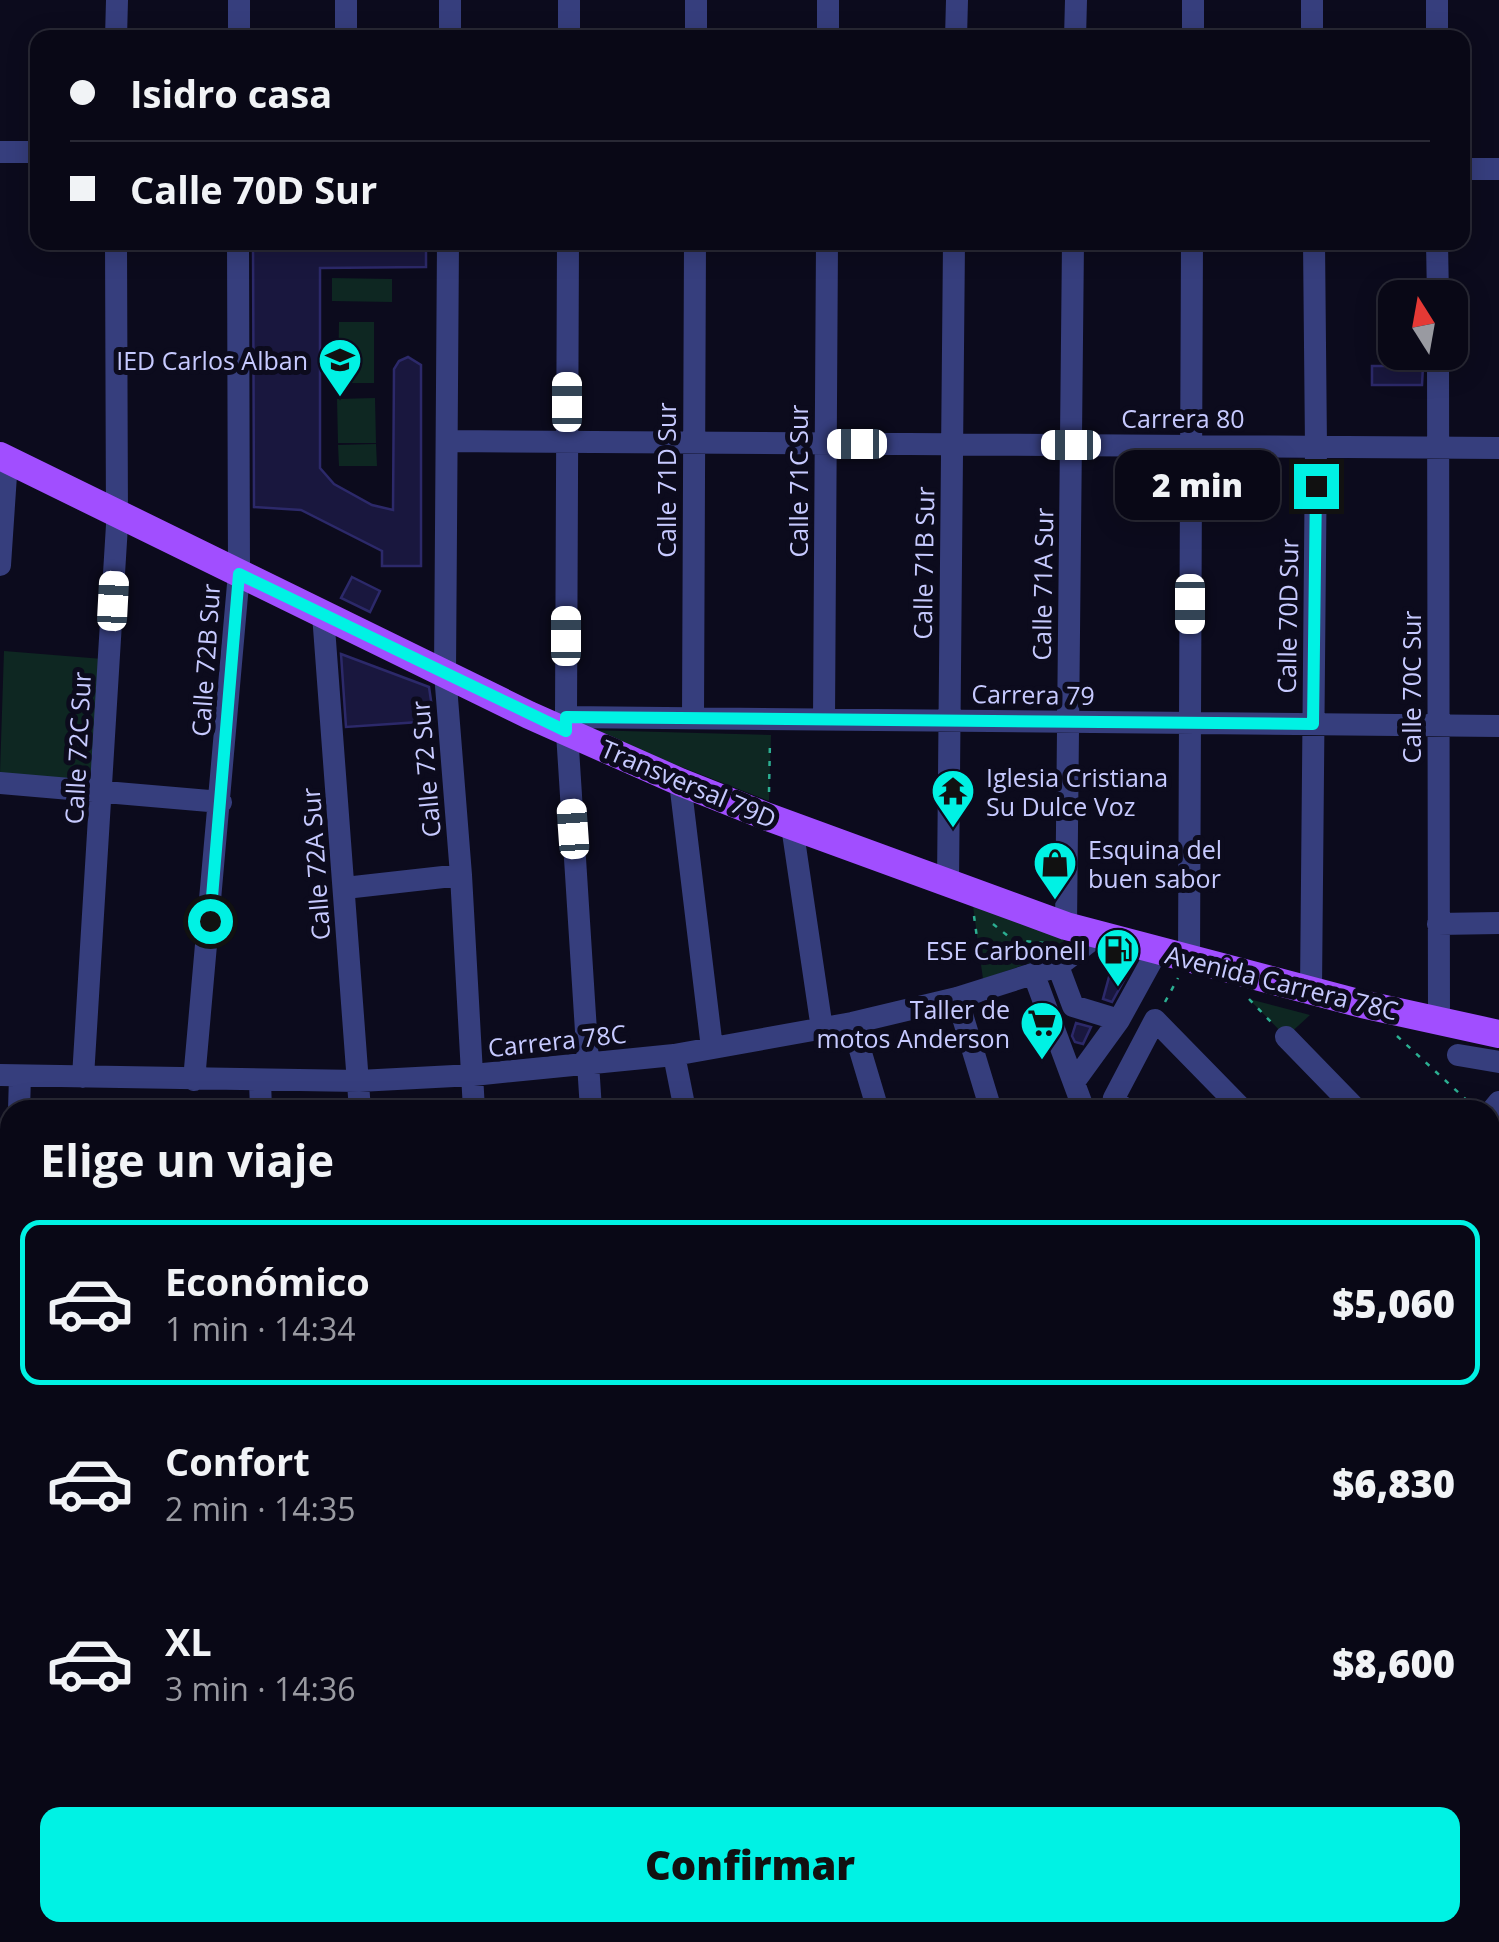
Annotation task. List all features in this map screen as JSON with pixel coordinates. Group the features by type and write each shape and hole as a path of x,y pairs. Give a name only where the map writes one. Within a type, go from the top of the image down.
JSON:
{"main road":[{"name":"Transversal 79D","path":"3,458 445,672 566,724 680,782 1066,926"},
{"name":"Avenida Carrera 78C","path":"1066,926 1439,1021 1485,1048"}],"street":[{"path":"116,0 116,30"},
{"path":"239,0 239,30"},
{"path":"346,0 346,30"},
{"path":"450,0 450,30"},
{"path":"569,0 569,30"},
{"path":"696,0 696,30"},
{"path":"828,0 828,30"},
{"path":"956,0 956,30"},
{"path":"1076,0 1076,30"},
{"path":"1193,0 1193,30"},
{"path":"1312,0 1312,30"},
{"path":"1437,0 1437,30"},
{"path":"0,152 30,152"},
{"path":"1470,168 1499,169"},
{"name":"Calle 72C Sur","path":"84,1077 118,515 116,250"},
{"name":"Calle 72B Sur","path":"194,1080 239,574 238,250"},
{"name":"Calle 72 Sur","path":"448,250 445,672 474,1100"},
{"path":"568,250 566,724 591,1100"},
{"name":"Calle 71D Sur","path":"693,718 695,250"},
{"name":"Calle 71C Sur","path":"824,720 827,250"},
{"name":"Calle 71B Sur","path":"948,883 954,250"},
{"name":"Calle 71A Sur","path":"1066,926 1073,250"},
{"path":"1188,960 1192,250"},
{"name":"Calle 70D Sur","path":"1311,990 1314,250"},
{"path":"1438,250 1438,280"},
{"name":"Calle 70C Sur","path":"1438,370 1439,1021"},
{"name":"Carrera 80","path":"447,441 1499,448"},
{"path":"0,566 3,458"},
{"name":"Calle 72A Sur","path":"323,614 360,1100"},
{"name":"Carrera 79","path":"566,724 693,718 1499,726"},
{"path":"680,782 712,1048"},
{"path":"0,783 221,802"},
{"path":"792,826 822,1028"},
{"path":"345,888 461,875"},
{"path":"1438,924 1499,923"},
{"name":"Carrera 78C","path":"10,1076 359,1082 473,1076 674,1055 852,1023 956,998 984,984 1034,975 1058,966 1098,935"},
{"path":"1074,1082 1119,1020 1157,951"},
{"path":"1058,966 1073,1006 1119,1020"},
{"path":"1034,975 1080,1100"},
{"path":"956,998 988,1100"},
{"path":"1121,1100 1155,1020 1233,1100"},
{"path":"852,1023 875,1100"},
{"path":"1286,1037 1347,1100"},
{"path":"674,1055 683,1100"},
{"path":"10,1076 17,1100"},
{"path":"260,1081 261,1100"}],"path":[{"path":"769,801 771,719"},
{"path":"973,906 984,984"},
{"path":"984,984 1012,940"},
{"path":"1155,1020 1188,960"},
{"path":"1248,999 1286,1037"},
{"path":"1397,1036 1466,1100"}],"green space":[{"path":"332,278 392,279 392,302 332,301"},
{"path":"339,322 374,322 374,383 338,383"},
{"path":"375,398 376,443 338,443 337,399"},
{"path":"376,444 377,466 339,466 338,445"},
{"path":"4,651 103,659 92,781 0,773"},
{"path":"586,730 771,735 769,801"},
{"path":"973,906 1065,935 1061,952 983,979"},
{"path":"1249,999 1310,1015 1286,1037"}],"building":[{"path":"253,250 426,250 426,267 320,268 320,468 334,484 372,505 393,510 394,369 408,357 421,365 421,566 382,566 382,551 301,510 254,507"},
{"path":"1372,366 1378,366 1378,370 1423,370 1422,385 1372,385"},
{"path":"352,577 380,591 370,612 341,598"},
{"path":"341,654 429,687 434,721 346,727"},
{"path":"1112,966 1129,971 1112,1002 1103,999"},
{"name":"ESE Carbonell","path":"1076,1023 1091,1027 1083,1044 1075,1042 1072,1036"}],"place":[{"name":"IED Carlos Alban","path":"340,398"},
{"name":"Iglesia Cristiana Su Dulce Voz","path":"953,829"},
{"name":"Esquina del buen sabor","path":"1055,901"},
{"name":"ESE Carbonell","path":"1118,988"},
{"name":"Taller de motos Anderson","path":"1042,1061"}],"route":[{"path":"210,921 239,574 566,731 566,717 1313,724 1316,486"}]}
